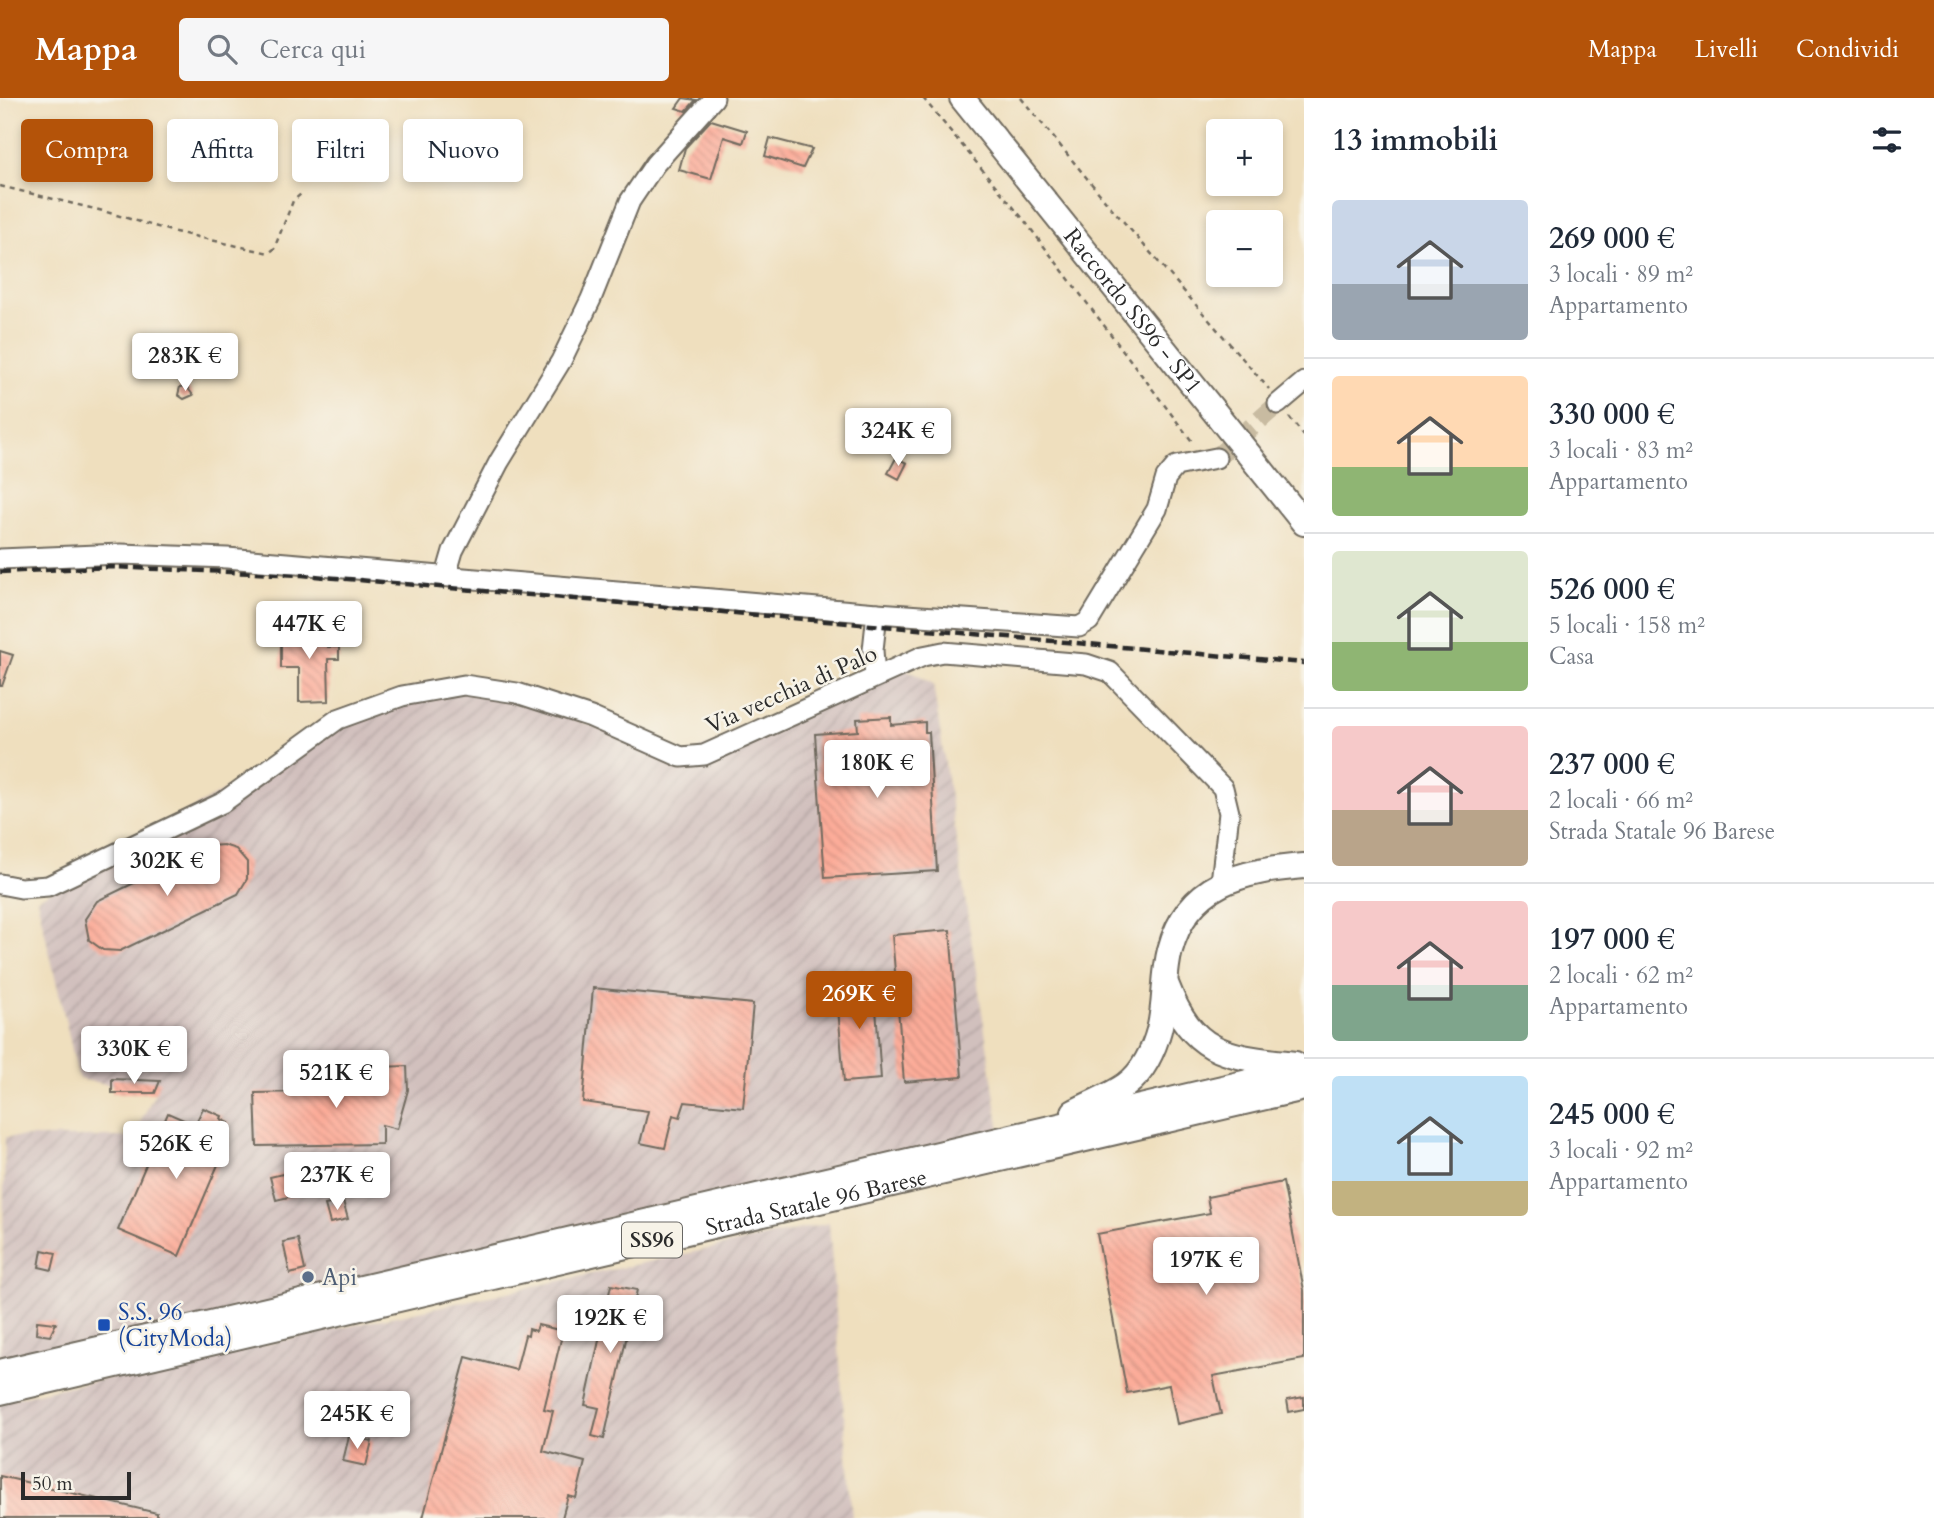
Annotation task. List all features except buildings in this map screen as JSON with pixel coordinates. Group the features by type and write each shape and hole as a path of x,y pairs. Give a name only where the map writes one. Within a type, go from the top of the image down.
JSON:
{"main road":[{"name":"Raccordo SS96 - SP1","path":"962,98 1304,523"},
{"name":"Raccordo SS96 - SP1","path":"984,98 1304,497"},
{"path":"1038,1130 1128,1084 1147,1061 1155,1043 1170,950 1182,919 1200,898 1221,882 1243,873 1304,866"},
{"path":"1166,982 1177,1012 1194,1034 1215,1049 1242,1058 1304,1067"},
{"name":"Strada Statale 96 Barese","path":"0,1372 1304,1067"},
{"name":"Strada Statale 96 Barese","path":"0,1392 1304,1088"}],"street":[{"path":"446,575 453,551 499,462 567,349 592,299 630,201 655,164 714,98"},
{"path":"1278,404 1304,382"},
{"path":"0,559 121,554 227,558 877,613 1079,627 1089,621 1157,509 1166,478 1176,466 1208,459"},
{"path":"875,677 873,650 877,613"},
{"name":"Via vecchia di Palo","path":"0,884 21,888 48,886 222,803 338,719 402,696 464,685 517,693 591,717 681,757 704,755 923,656 943,652 1086,664 1110,672 1223,788 1229,813 1221,882"}],"path":[{"path":"923,98 1024,220 1208,459"},
{"path":"1021,98 1153,257 1271,391 1304,436"},
{"path":"0,186 171,231 269,253 274,249 293,201 302,193"}],"shaded area":[{"path":"900,666 933,684 1001,1138 0,1380 5,1137 133,1137 155,1093 79,1079 37,899 304,744 402,696 490,689 681,757"},
{"path":"829,1223 852,1518 0,1518 0,1401"}],"tunnel":[{"path":"1216,458 1278,404"}],"railway":[{"path":"0,572 111,567 302,575 1304,663"}],"place":[{"name":"Api","path":"308,1277"},
{"name":"S.S. 96 (CityModa)","path":"104,1325"}]}
